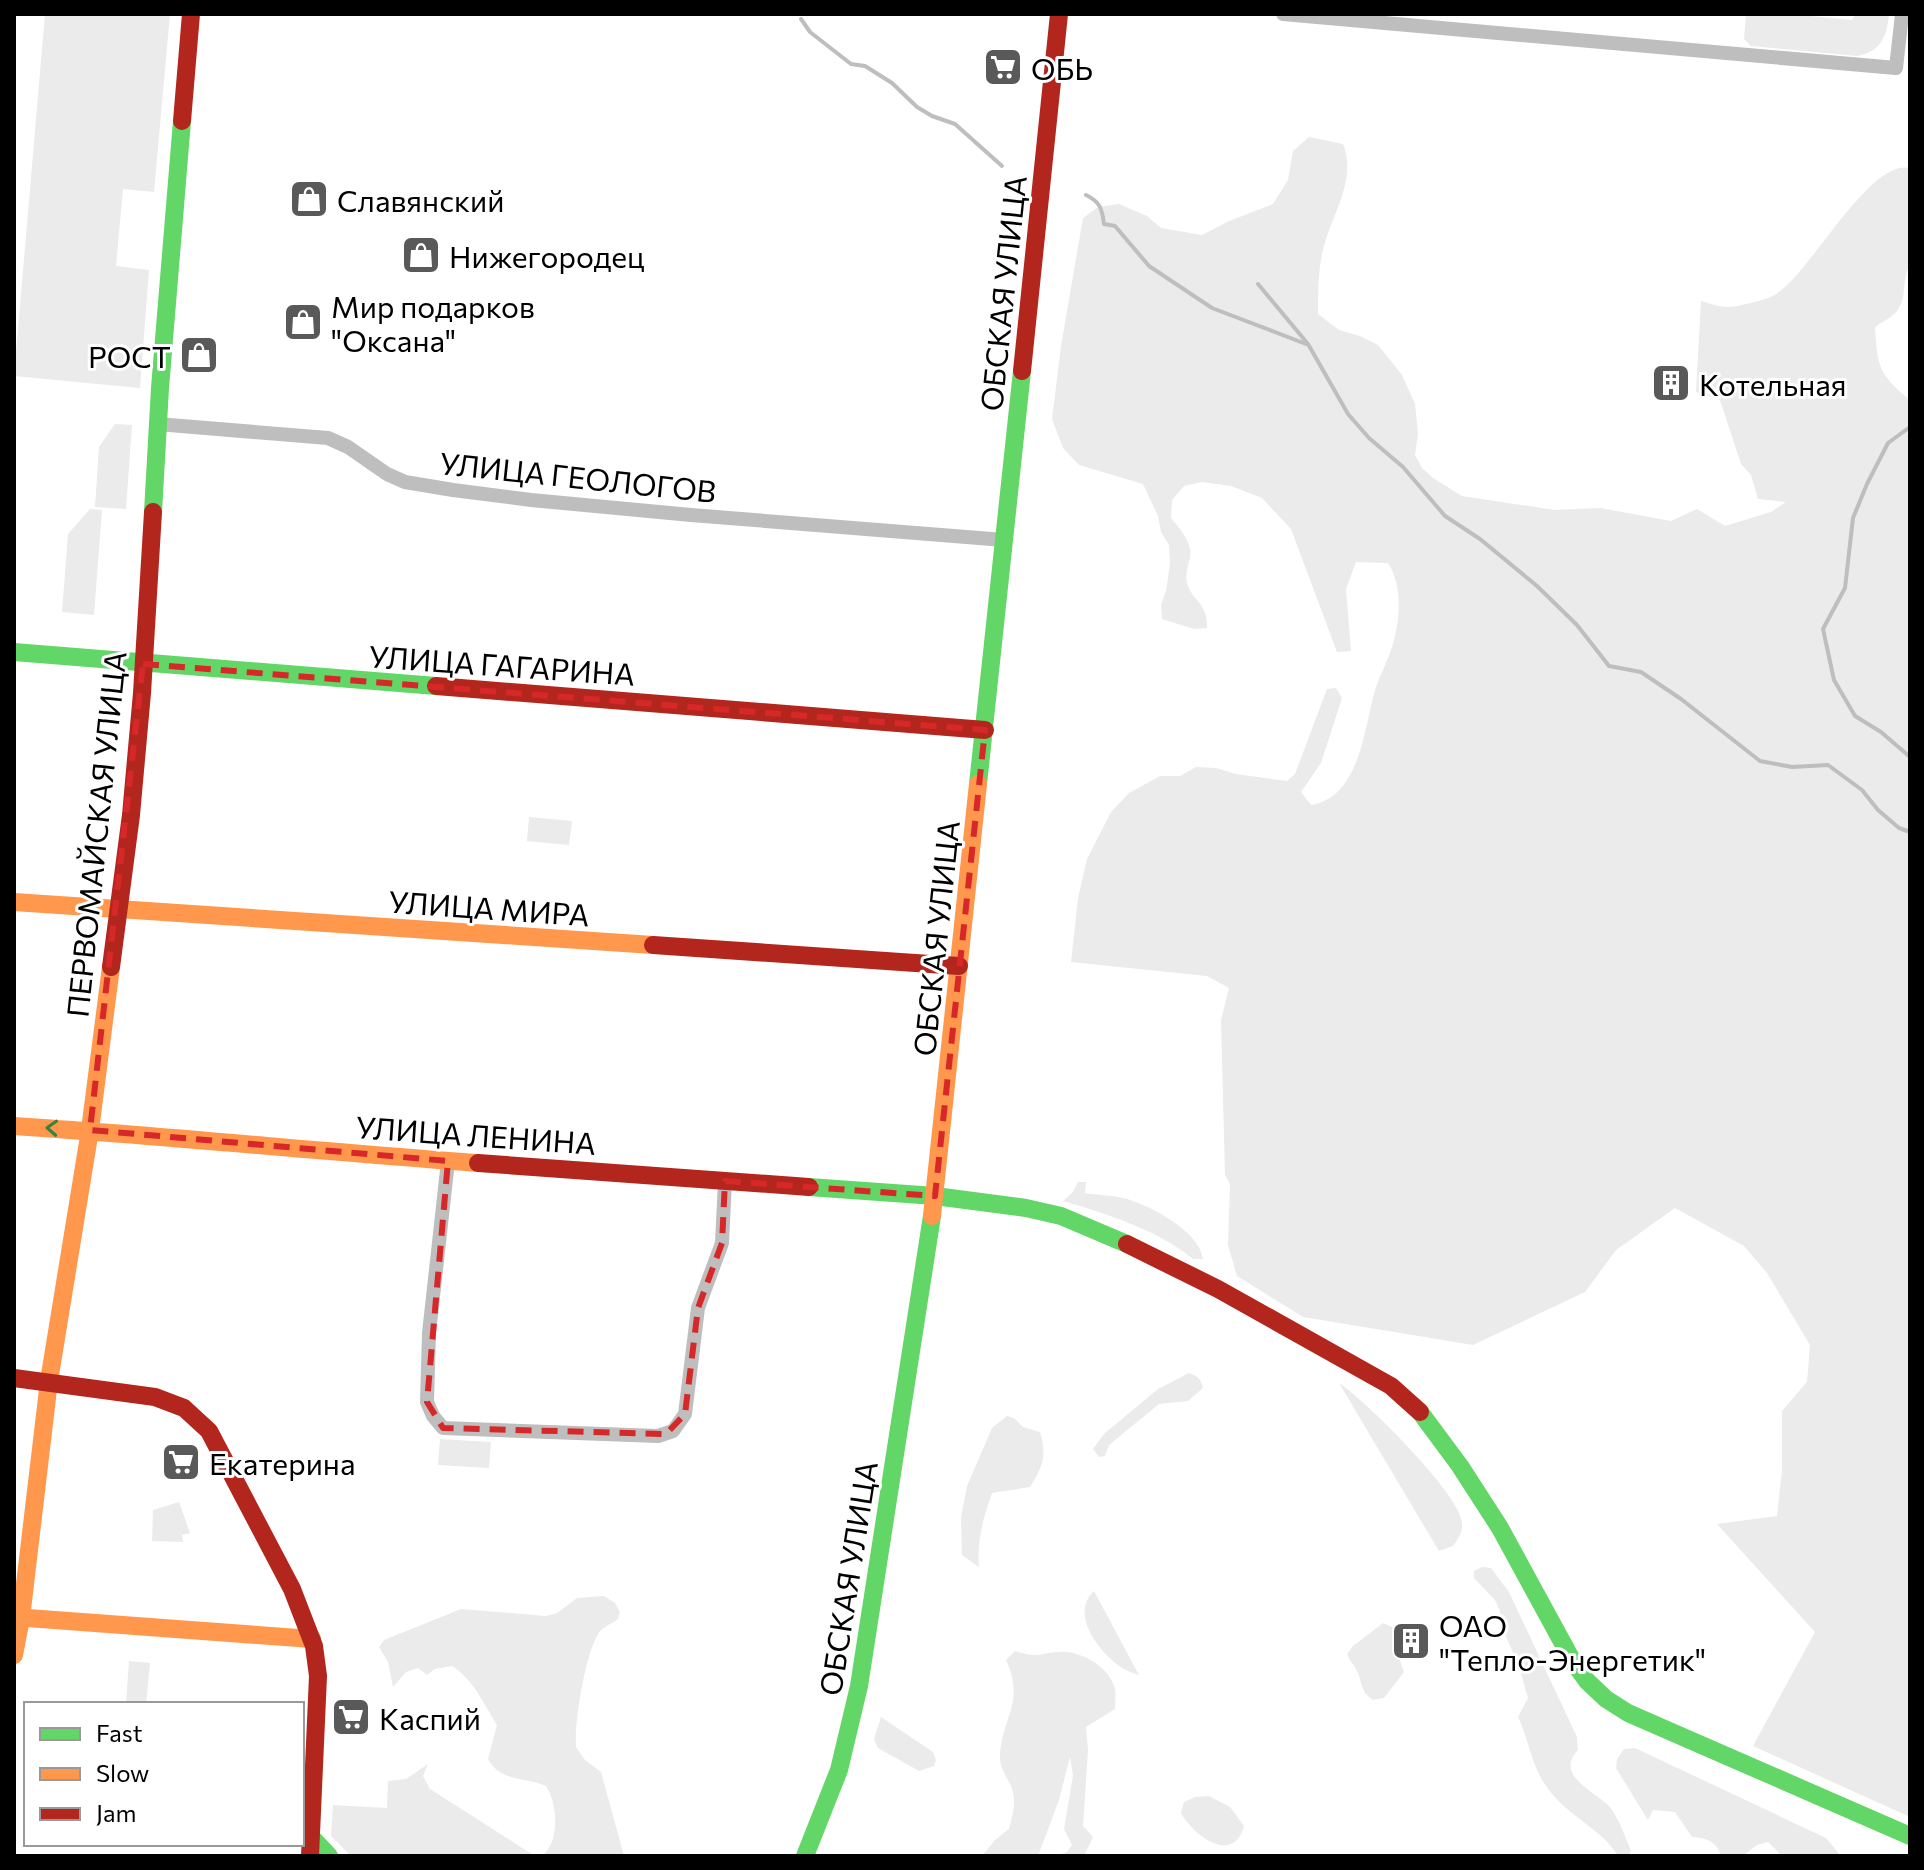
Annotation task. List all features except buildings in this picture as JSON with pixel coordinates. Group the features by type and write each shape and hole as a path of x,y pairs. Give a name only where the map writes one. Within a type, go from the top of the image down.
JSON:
{"street":[{"name":"ПЕРВОМАЙСКАЯ УЛИЦА","path":"14,1655 49,1381 90,1130 131,815 157,424 191,14"},
{"name":"ОБСКАЯ УЛИЦА","path":"805,1856 839,1770 859,1686 935,1196 1059,14"},
{"path":"1283,14 1896,68 1902,14"},
{"name":"УЛИЦА ГЕОЛОГОВ","path":"157,424 328,438 405,482 484,494 677,514 1004,540"},
{"name":"УЛИЦА ГАГАРИНА","path":"14,652 985,730"},
{"name":"УЛИЦА МИРА","path":"14,902 959,966"},
{"name":"УЛИЦА ЛЕНИНА","path":"14,1126 935,1196 1026,1208 1096,1229 1218,1289 1391,1386 1418,1410 1460,1466 1500,1528 1572,1660 1587,1681 1606,1699 1628,1713 1910,1836"},
{"path":"448,1161 429,1333 427,1402 443,1428 658,1436 679,1426 688,1405 698,1308 722,1243 725,1181"},
{"path":"14,1378 173,1401 199,1417 222,1452 292,1589 312,1639 318,1676 311,1847 329,1856"},
{"path":"18,1618 312,1639"}],"highlighted area":[{"path":"143,664 985,730 935,1196 725,1181 722,1243 698,1308 685,1414 666,1434 443,1428 427,1402 448,1161 90,1130"}],"shaded area":[{"path":"45,14 170,14 154,192 123,189 116,266 149,270 140,388 14,376"},
{"path":"1746,14 1791,14 1852,20 1856,14 1889,14 1881,42 1872,51 1857,56 1751,46 1744,39"},
{"path":"1309,137 1343,144 1347,168 1343,192 1321,257 1318,314 1339,330 1378,345 1402,375 1415,404 1418,434 1415,455 1422,468 1462,496 1555,510 1600,508 1671,521 1697,509 1725,526 1771,512 1786,502 1758,499 1751,475 1741,464 1720,400 1696,392 1701,301 1729,307 1773,296 1788,284 1876,181 1894,170 1910,168 1910,265 1900,306 1875,327 1882,369 1892,384 1910,400 1910,1817 1753,1746 1815,1632 1717,1524 1777,1516 1782,1470 1782,1411 1807,1382 1810,1345 1767,1273 1744,1246 1675,1208 1616,1250 1585,1292 1473,1345 1303,1317 1237,1276 1228,1245 1230,1184 1225,1175 1221,1020 1229,988 1207,976 1071,962 1078,898 1087,859 1111,812 1129,793 1160,776 1180,776 1196,767 1287,781 1295,774 1327,689 1336,688 1342,698 1321,763 1301,792 1311,805 1328,799 1341,789 1358,758 1376,687 1393,642 1399,606 1396,583 1388,563 1356,562 1346,589 1351,651 1337,652 1291,529 1262,498 1231,486 1202,482 1184,486 1172,500 1171,518 1190,547 1187,583 1203,608 1207,628 1194,629 1162,619 1161,605 1170,563 1169,545 1143,484 1079,465 1063,448 1052,419 1083,218 1098,207 1119,204 1147,216 1161,228 1202,235 1273,204 1288,180 1293,151"},
{"path":"115,424 132,425 126,509 95,507 99,447"},
{"path":"90,509 102,510 94,615 62,612 68,534"},
{"path":"529,817 572,821 569,845 527,841"},
{"path":"1078,1182 1086,1182 1085,1193 1133,1201 1171,1220 1193,1238 1203,1259 1193,1259 1165,1240 1131,1224 1063,1201"},
{"path":"1189,1373 1199,1378 1203,1388 1188,1401 1159,1404 1109,1445 1105,1456 1099,1457 1093,1449 1104,1434 1158,1389"},
{"path":"1339,1383 1389,1427 1446,1492 1462,1523 1453,1546 1439,1551"},
{"path":"1007,1416 1023,1427 1040,1432 1042,1461 1030,1487 992,1493 981,1529 979,1567 962,1555 961,1517 967,1486 992,1428"},
{"path":"440,1439 491,1442 489,1468 438,1465"},
{"path":"179,1502 190,1533 182,1535 183,1542 152,1541 153,1510"},
{"path":"1482,1567 1491,1568 1509,1592 1577,1737 1578,1750 1571,1767 1573,1775 1613,1811 1631,1851 1628,1856 1619,1856 1604,1839 1558,1801 1541,1778 1518,1717 1528,1698 1519,1666 1502,1628 1495,1600 1474,1578 1474,1571"},
{"path":"1094,1591 1139,1675 1113,1661 1090,1632 1085,1611 1087,1600"},
{"path":"604,1596 615,1603 620,1612 618,1619 598,1634 593,1644 579,1706 576,1747 585,1760 601,1772 624,1856 542,1856 552,1842 554,1832 555,1812 550,1794 546,1786 506,1775 493,1766 488,1759 497,1725 472,1685 452,1666 435,1669 427,1675 418,1668 406,1672 393,1687 388,1662 379,1647 384,1640 461,1609 546,1616 557,1613 577,1598"},
{"path":"1383,1623 1392,1627 1393,1641 1404,1672 1384,1698 1373,1700 1364,1690 1347,1654"},
{"path":"1015,1651 1034,1655 1067,1652 1085,1657 1101,1667 1115,1689 1115,1709 1086,1727 1088,1750 1083,1826 1093,1837 1084,1856 1055,1856 1067,1852 1072,1845 1064,1829 1073,1776 1070,1757 1059,1800 1038,1856 982,1856 1009,1829 1013,1811 1013,1792 1000,1757 1014,1688 1006,1660"},
{"path":"129,1661 150,1663 146,1702 126,1702"},
{"path":"881,1717 933,1752 936,1760 934,1766 919,1771 878,1748 874,1739"},
{"path":"1635,1748 1826,1838 1841,1856 1782,1856 1768,1842 1757,1845 1743,1856 1721,1856 1710,1841 1692,1837 1675,1812 1653,1810 1648,1820 1616,1768 1617,1759 1624,1749"},
{"path":"428,1764 423,1776 430,1789 535,1856 351,1856 331,1836 333,1805 387,1808 388,1781 406,1779"},
{"path":"1209,1796 1230,1807 1244,1826 1239,1838 1231,1844 1213,1843 1203,1837 1181,1813 1184,1802"}],"waterway":[{"path":"801,19 810,32 851,64 865,66 892,83 917,107 955,124 1002,166"},
{"path":"1086,195 1100,206 1104,224 1115,226 1149,266 1212,308 1306,344"},
{"path":"1258,284 1308,344 1348,414 1369,438 1403,467 1445,516 1480,539 1537,586 1577,625 1609,666 1641,672 1760,761 1792,767 1828,765 1862,790 1878,810 1899,828 1910,832"},
{"path":"1910,427 1888,443 1867,484 1853,518 1845,588 1823,629 1834,680 1855,716 1881,732 1910,757"}],"traffic: fast":[{"path":"153,512 182,121"},
{"path":"978,784 1022,371"},
{"path":"14,652 436,686"},
{"path":"809,1187 935,1196 1026,1208 1061,1216 1127,1244"},
{"path":"805,1856 839,1770 859,1686 932,1216"},
{"path":"1420,1412 1500,1528 1572,1660 1587,1681 1606,1699 1628,1713 1910,1836"},
{"path":"312,1838 329,1856"}],"traffic: slow":[{"path":"932,1216 978,784"},
{"path":"14,902 653,945"},
{"path":"14,1655 49,1381 90,1130 111,967"},
{"path":"14,1126 478,1163"},
{"path":"14,1617 312,1639"}],"traffic: jam":[{"path":"182,121 191,14"},
{"path":"1022,371 1059,14"},
{"path":"111,967 131,815 153,512"},
{"path":"436,686 985,730"},
{"path":"653,945 959,966"},
{"path":"478,1163 809,1187"},
{"path":"1127,1244 1218,1289 1391,1386 1420,1412"},
{"path":"14,1378 155,1397 184,1408 209,1431 292,1589 314,1646 318,1676 310,1856"}],"place":[{"name":"ОБЬ","path":"1003,67"},
{"name":"Славянский","path":"309,199"},
{"name":"Нижегородец","path":"421,255"},
{"name":"Мир подарков \"Оксана\"","path":"303,322"},
{"name":"РОСТ","path":"199,355"},
{"name":"Котельная","path":"1671,383"},
{"name":"Екатерина","path":"181,1462"},
{"name":"ОАО \"Тепло-Энергетик\"","path":"1411,1641"},
{"name":"Каспий","path":"351,1717"}]}
